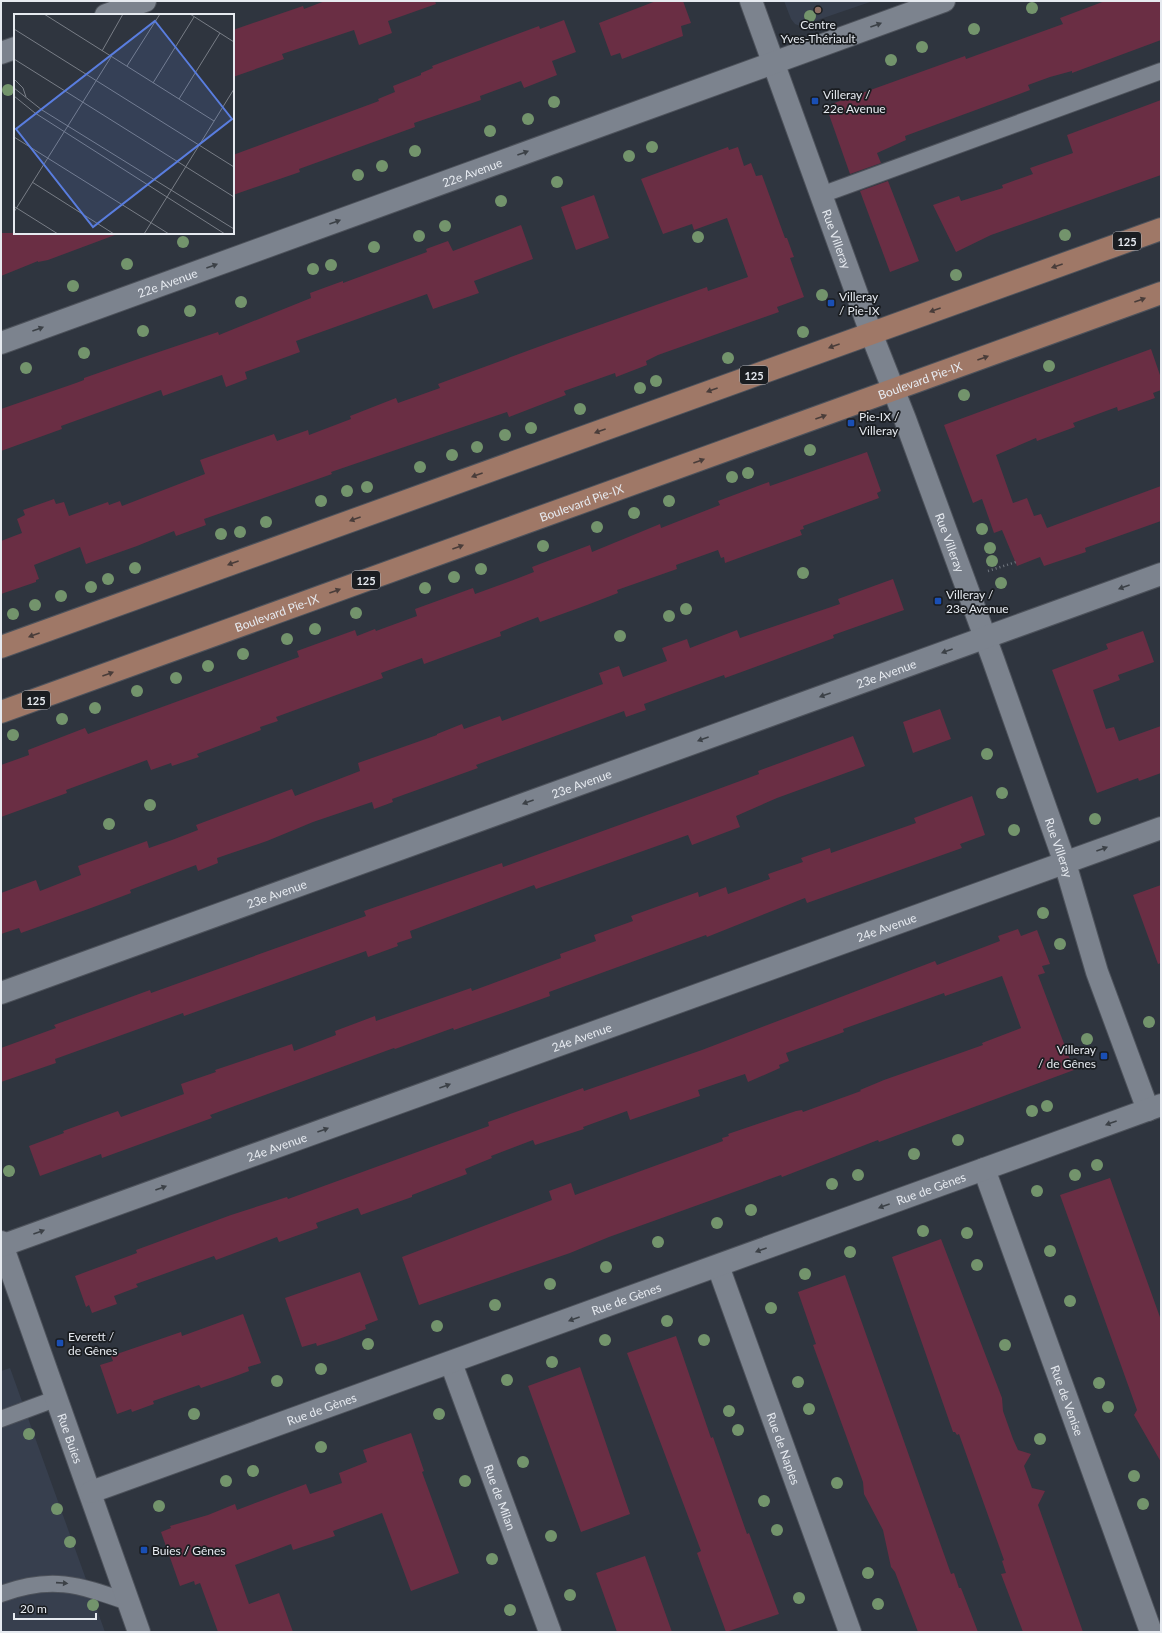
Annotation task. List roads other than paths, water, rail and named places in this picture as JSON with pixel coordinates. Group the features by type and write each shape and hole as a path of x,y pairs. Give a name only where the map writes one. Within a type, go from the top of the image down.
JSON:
{"main road":[{"name":"125","path":"1,647 1161,229"},
{"name":"Boulevard Pie-IX","path":"1,712 1161,293"}],"street":[{"path":"109,14 145,1"},
{"name":"Rue Villeray","path":"751,1 871,334 894,390 1065,863 1097,972 1154,1108"},
{"name":"22e Avenue","path":"1,343 936,2"},
{"path":"1,53 14,48"},
{"name":"23e Avenue","path":"1,993 1161,574"},
{"name":"24e Avenue","path":"1,1244 1161,828"},
{"name":"Rue de Gènes","path":"90,1492 451,1363 1154,1108"},
{"name":"Rue de Venise","path":"984,1169 1151,1632"},
{"name":"Rue Buies","path":"1,1244 139,1632"},
{"name":"Rue de Naples","path":"718,1266 850,1632"},
{"name":"Rue de Milan","path":"451,1363 550,1632"}],"lane":[{"path":"821,195 1161,71"},
{"path":"1,1419 55,1399"},
{"path":"1,1594 24,1586 55,1583 72,1584 128,1602"}],"place":[{"name":"Centre Yves-Thériault","path":"818,10"},
{"name":"Villeray / 22e Avenue","path":"815,101"},
{"name":"Villeray / Pie-IX","path":"831,303"},
{"name":"Pie-IX / Villeray","path":"851,423"},
{"name":"Villeray / 23e Avenue","path":"938,601"},
{"name":"Villeray / de Gênes","path":"1104,1056"},
{"name":"Everett / de Gênes","path":"60,1343"},
{"name":"Buies / Gênes","path":"144,1550"}]}
